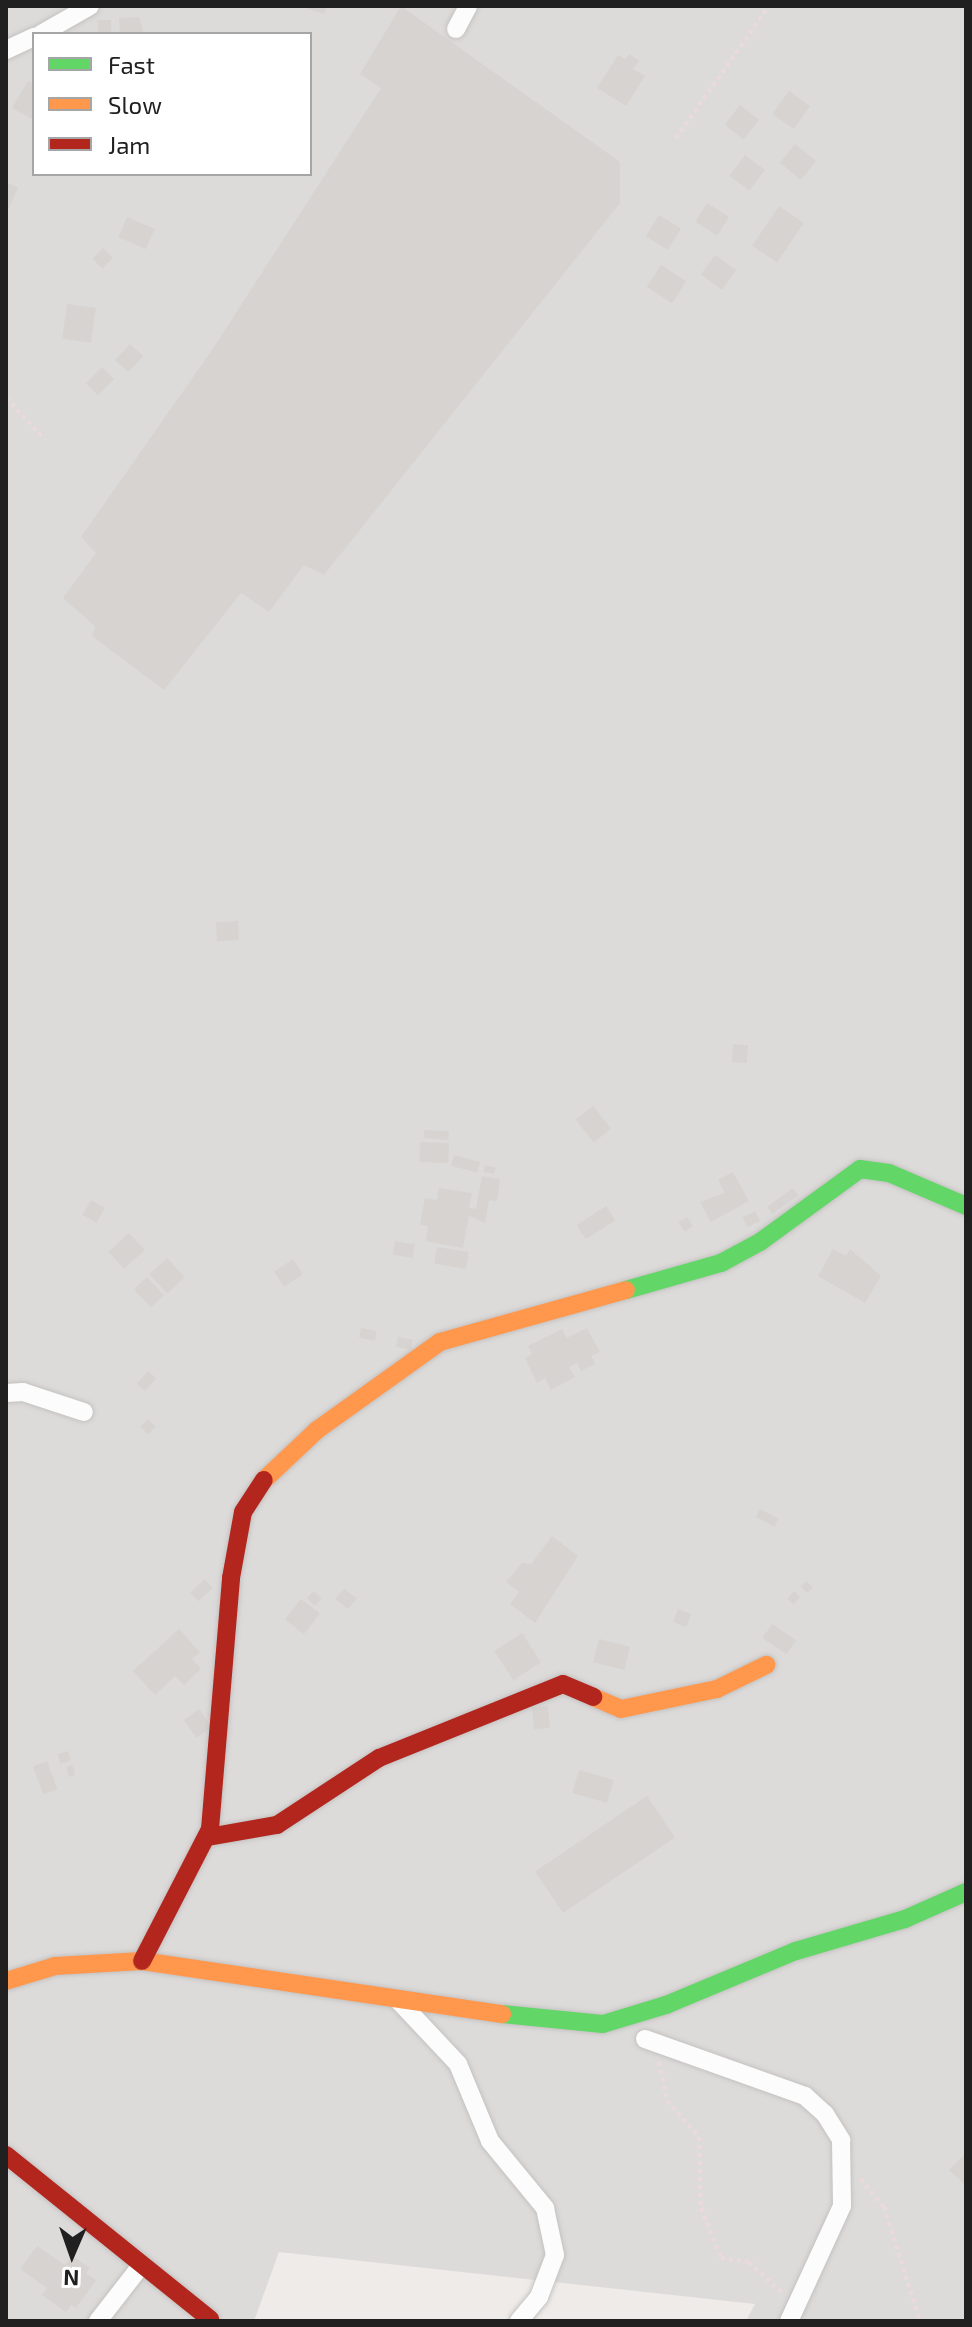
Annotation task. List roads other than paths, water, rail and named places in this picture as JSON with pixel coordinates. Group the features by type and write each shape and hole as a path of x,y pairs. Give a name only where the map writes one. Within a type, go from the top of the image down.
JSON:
{"street":[{"path":"44,32 90,6"},
{"path":"456,29 468,6"},
{"path":"6,50 32,38"},
{"path":"142,1961 208,1837 237,1536 254,1492 317,1430 440,1342 721,1263 760,1242 860,1169 880,1170 966,1206"},
{"path":"6,1393 23,1392 84,1412"},
{"path":"208,1837 277,1825 379,1758 563,1684 621,1709 717,1689 766,1665"},
{"path":"6,1981 55,1966 142,1961 583,2026 603,2024 666,2005 796,1951 905,1919 966,1892"},
{"path":"398,2000 458,2064 490,2141 545,2208 555,2255 539,2297 519,2321"},
{"path":"645,2039 805,2096 825,2114 841,2140 844,2164 842,2206 791,2314"},
{"path":"6,2155 140,2267 210,2319"},
{"path":"98,2321 140,2267"}]}
